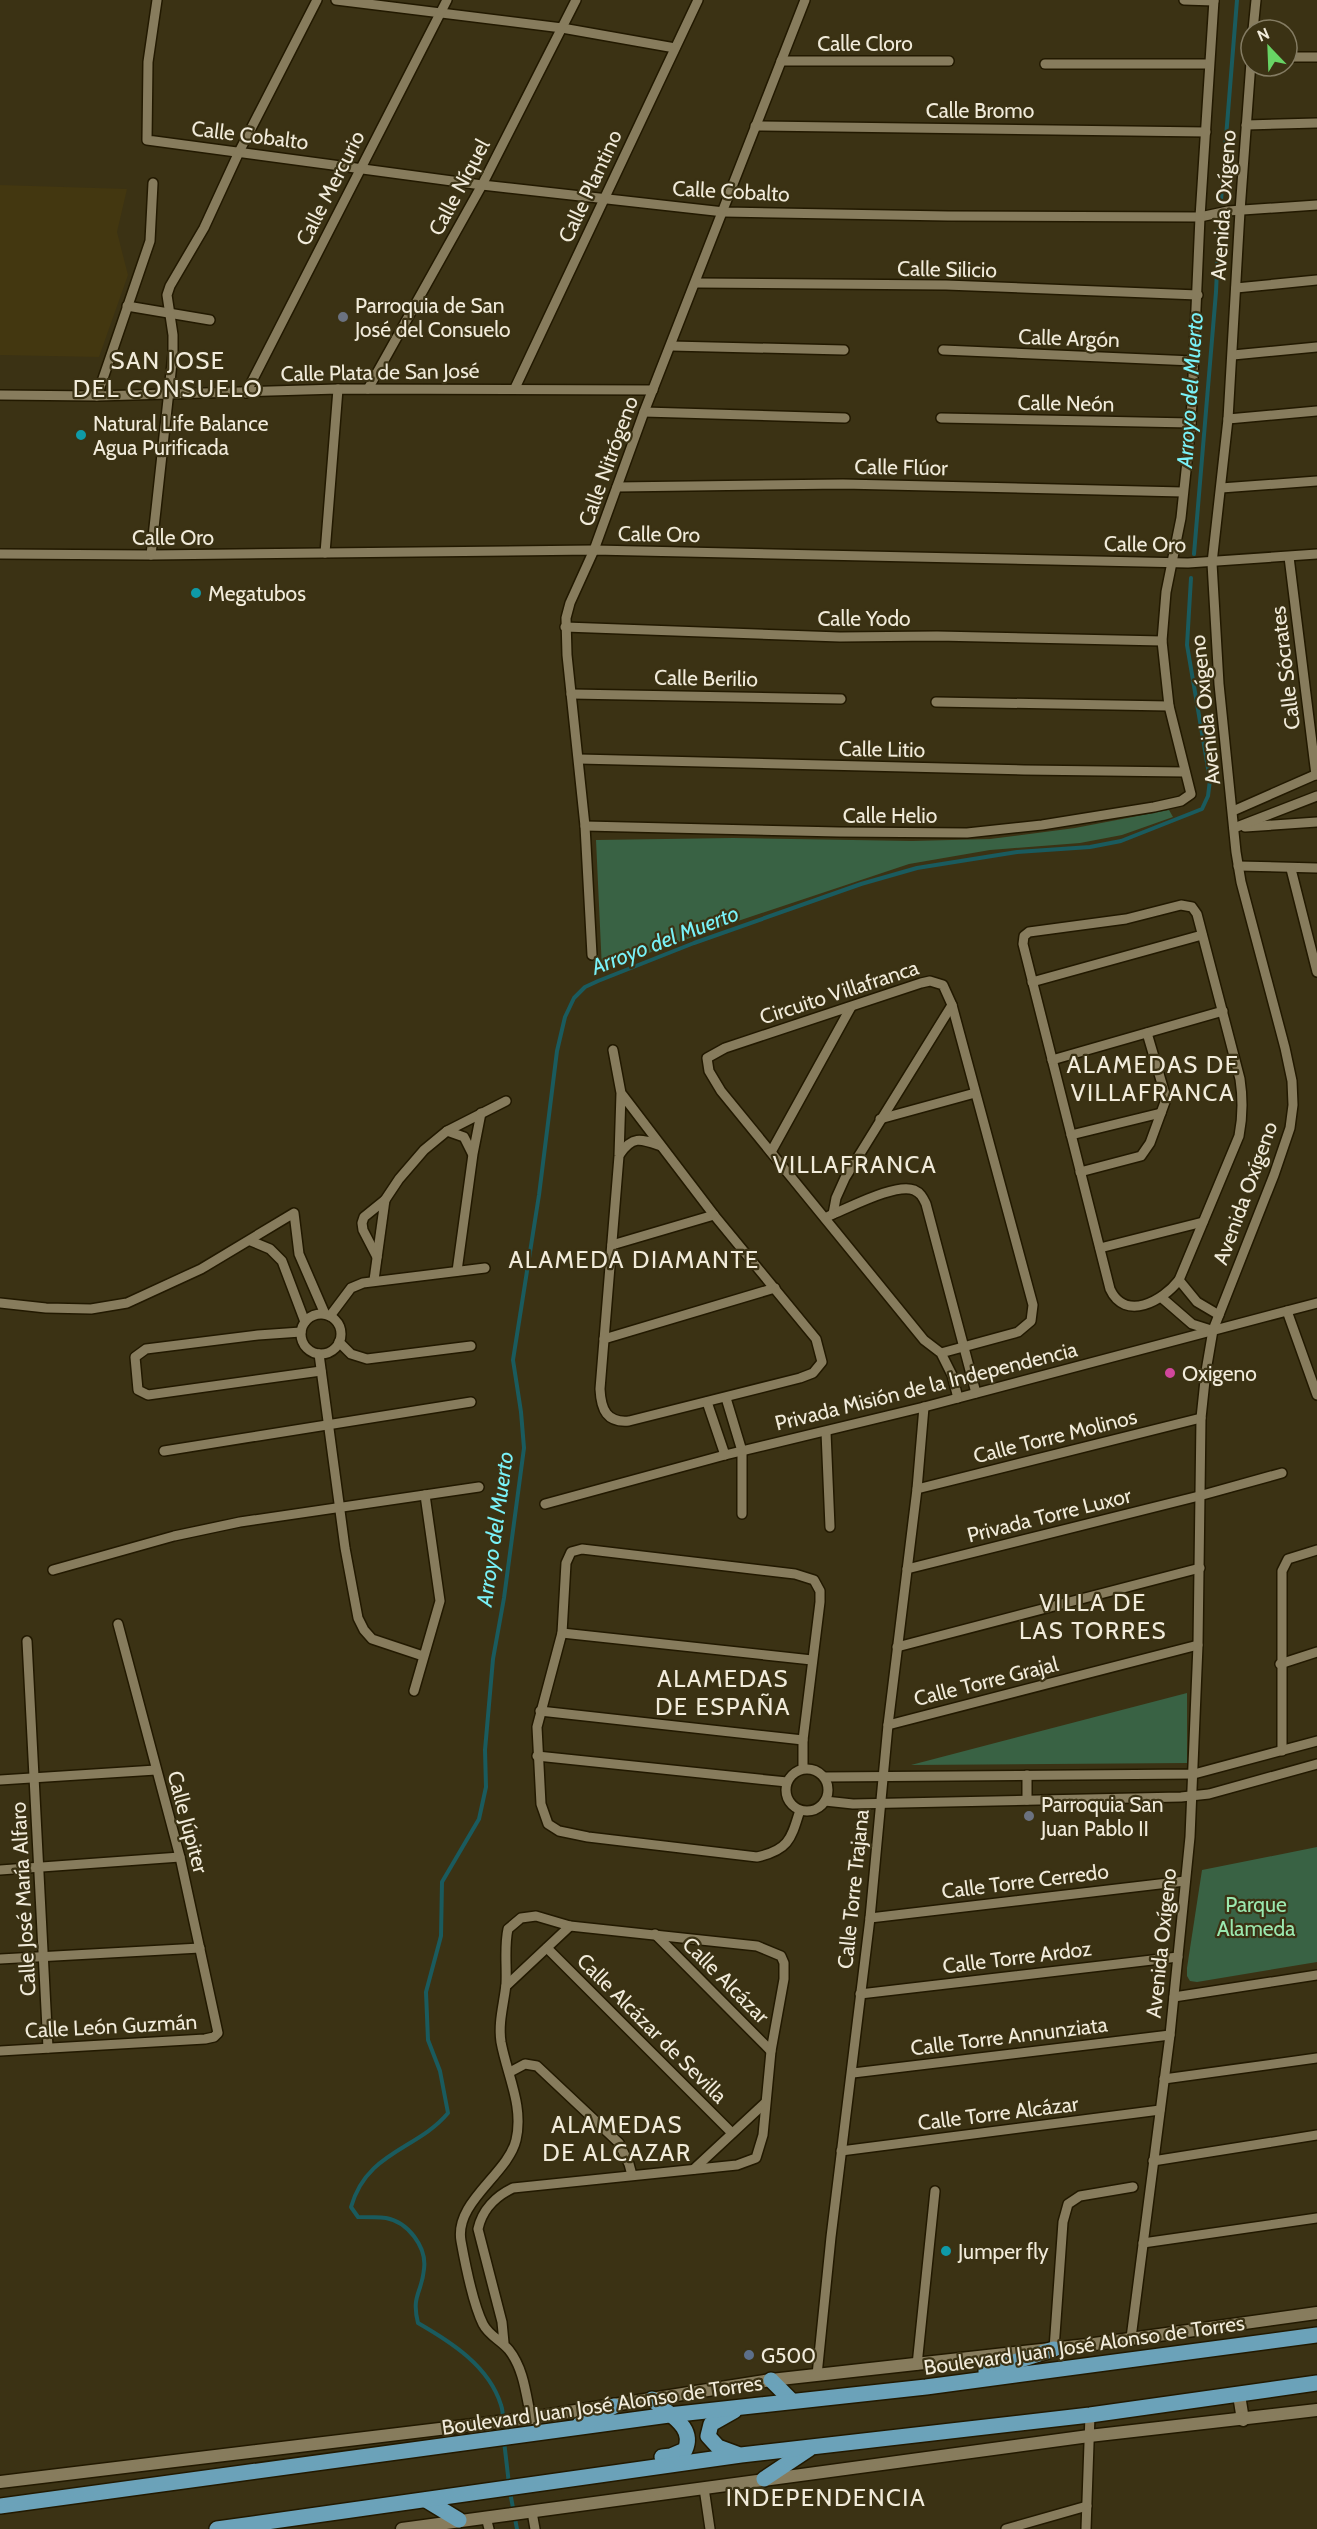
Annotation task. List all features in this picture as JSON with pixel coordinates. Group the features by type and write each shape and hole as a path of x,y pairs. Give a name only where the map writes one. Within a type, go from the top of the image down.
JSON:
{"main road":[{"name":"Boulevard Juan José Alonso de Torres","path":"0,2506 669,2415 926,2387 1317,2335"},
{"path":"926,2387 1019,2362 1054,2349"},
{"path":"771,2380 792,2401"},
{"path":"218,2529 266,2526 426,2500 741,2455 1090,2415 1317,2383"},
{"path":"611,2473 629,2463 671,2456 685,2450 688,2442 685,2430 679,2421 652,2399"},
{"path":"741,2455 714,2445 708,2436 709,2428 722,2417 754,2405"},
{"path":"569,2430 614,2406"},
{"path":"764,2479 812,2447"},
{"path":"426,2500 459,2520"}],"street":[{"name":"Calle Cobalto","path":"157,0 148,62 147,140 482,185 724,212 1200,217 1216,212 1317,205"},
{"path":"151,555 173,354 167,295 204,228 239,152 317,0"},
{"path":"336,0 562,28 675,48"},
{"name":"Calle Mercurio","path":"246,393 447,0"},
{"name":"Calle Níquel","path":"368,389 482,185 576,0"},
{"name":"Calle Plantino","path":"515,388 698,0"},
{"name":"Calle Nitrógeno","path":"592,955 585,826 565,627 570,603 594,550 644,412 696,284 805,0"},
{"path":"1184,0 1214,0"},
{"name":"Avenida Oxígeno","path":"1191,794 1169,706 1162,641 1172,562 1181,518 1191,423 1200,217 1214,0"},
{"path":"1254,18 1256,0"},
{"path":"1299,57 1317,57"},
{"name":"Calle Cloro","path":"781,61 949,61"},
{"path":"1045,64 1209,64"},
{"name":"Avenida Oxígeno","path":"1131,2338 1170,2035 1193,1796 1200,1568 1201,1418 1213,1330 1274,1175 1290,1128 1293,1105 1285,1048 1238,866 1219,684 1212,562 1233,355 1250,78"},
{"path":"1246,125 1317,123"},
{"name":"Calle Bromo","path":"755,126 1206,132"},
{"path":"97,396 150,241 153,183"},
{"path":"1236,288 1317,280"},
{"name":"Calle Silicio","path":"696,284 946,285 1198,295"},
{"path":"127,306 210,320"},
{"path":"671,346 844,350"},
{"path":"1233,355 1317,347"},
{"name":"Calle Argón","path":"943,350 1193,361"},
{"path":"325,554 338,389"},
{"name":"Calle Plata de San José","path":"0,395 97,396 338,389 653,390"},
{"path":"1228,419 1317,411"},
{"path":"644,412 845,418"},
{"name":"Calle Neón","path":"941,418 1191,423"},
{"path":"1221,488 1317,481"},
{"name":"Calle Flúor","path":"618,487 865,484 1183,492"},
{"name":"Calle Oro","path":"0,554 325,554 594,550 1172,562 1212,562 1317,554"},
{"name":"Calle Sócrates","path":"1289,557 1316,775"},
{"name":"Calle Yodo","path":"565,627 840,637 937,636 1162,641"},
{"name":"Calle Berilio","path":"571,694 841,699"},
{"path":"936,702 1169,706"},
{"name":"Calle Litio","path":"579,759 1024,770 1185,771"},
{"path":"1233,811 1316,775"},
{"name":"Calle Helio","path":"585,826 839,832 968,832 1042,825 1154,807 1181,801 1191,794"},
{"path":"1233,828 1317,795"},
{"path":"1233,828 1317,822"},
{"path":"1238,866 1317,868"},
{"path":"1291,869 1313,936 1317,972"},
{"path":"1180,905 1192,907 1197,914 1202,935 1240,1079 1243,1100 1239,1136 1179,1280 1162,1298 1142,1305 1121,1304 1115,1299 1100,1248 1032,982 1023,944 1024,936 1029,932 1126,919 1180,905"},
{"path":"1032,982 1202,935"},
{"name":"Circuito Villafranca","path":"941,1353 1018,1332 1026,1326 1033,1313 1031,1295 952,1005 943,985 930,981 725,1048 707,1059 714,1080 771,1152 829,1216 924,1340 941,1353 952,1375 958,1398"},
{"path":"829,1216 840,1188 880,1119 952,1005"},
{"path":"771,1152 851,1007"},
{"path":"1052,1060 1223,1011"},
{"path":"1080,1172 1141,1156 1150,1143 1166,1094 1147,1033"},
{"path":"613,1050 621,1093 619,1156 600,1399 607,1416 615,1421 643,1419 813,1373 822,1362 816,1339 714,1215 621,1093"},
{"path":"880,1119 975,1093"},
{"path":"377,1257 363,1230 364,1216 385,1200 399,1179 424,1150 447,1131 506,1101"},
{"path":"457,1270 481,1113"},
{"path":"1071,1135 1161,1113"},
{"path":"447,1131 464,1137 473,1154"},
{"path":"619,1156 630,1142 635,1140 661,1146"},
{"path":"829,1216 890,1192 909,1189 917,1191 926,1204 976,1393"},
{"path":"374,1280 385,1200"},
{"path":"0,1303 80,1309 127,1304 201,1269 251,1241 294,1213 299,1254 328,1315"},
{"path":"612,1245 714,1215"},
{"path":"1100,1248 1203,1222"},
{"path":"251,1241 270,1248 282,1261 305,1322"},
{"path":"328,1315 351,1288 374,1280 485,1268"},
{"path":"1179,1280 1197,1302 1219,1315"},
{"path":"604,1339 775,1288"},
{"path":"1162,1298 1192,1324 1213,1330"},
{"name":"Privada Misión de la Independencia","path":"545,1504 725,1455 924,1407 1317,1303"},
{"path":"1287,1311 1317,1395"},
{"path":"314,1315 328,1315 336,1320 341,1330 339,1342 331,1351 319,1354 306,1347 301,1332 305,1322 314,1315"},
{"path":"301,1332 146,1349 135,1357 138,1390 148,1395 321,1371"},
{"path":"339,1342 351,1354 367,1359 471,1346"},
{"path":"319,1354 358,1618 372,1639 423,1656"},
{"path":"726,1398 742,1451 742,1514"},
{"path":"164,1451 471,1402"},
{"path":"707,1402 725,1455"},
{"name":"Calle Torre Trajana","path":"817,2375 841,2151 853,2073 888,1725 917,1490 924,1407"},
{"name":"Calle Torre Molinos","path":"917,1490 1201,1418"},
{"path":"826,1432 830,1527"},
{"name":"Privada Torre Luxor","path":"907,1569 1200,1496 1282,1473"},
{"path":"53,1570 174,1536 240,1522 479,1487"},
{"path":"414,1691 440,1601 425,1495"},
{"path":"800,1810 788,1842 781,1849 757,1857 568,1833 553,1828 541,1804 537,1727 562,1633 566,1563 571,1552 582,1549 795,1574 814,1580 820,1591 820,1602 803,1740 803,1768"},
{"path":"1282,1751 1280,1664 1282,1571 1288,1560 1317,1550"},
{"path":"897,1647 1200,1568"},
{"name":"Calle Júpiter","path":"118,1624 180,1857 219,2030"},
{"path":"562,1633 812,1660"},
{"name":"Calle José María Alfaro","path":"27,1641 48,2048"},
{"name":"Calle Torre Grajal","path":"888,1725 1198,1645"},
{"path":"1280,1664 1317,1652"},
{"path":"540,1711 803,1740"},
{"path":"824,1777 1194,1774 1317,1741"},
{"path":"537,1756 787,1782"},
{"path":"825,1801 853,1804 1193,1796 1317,1764"},
{"path":"803,1768 815,1770 824,1777 829,1789 825,1801 814,1810 800,1810 788,1799 787,1782 790,1776 803,1768"},
{"path":"0,1780 156,1770"},
{"path":"1027,1776 1027,1800"},
{"path":"0,1870 180,1857"},
{"name":"Calle Torre Cerredo","path":"870,1918 1185,1881"},
{"name":"Calle Alcázar","path":"460,2239 464,2215 516,2142 519,2124 517,2104 500,2030 506,1986 507,1935 513,1923 521,1918 536,1916 570,1926 756,1946 781,1956 784,1963 784,1979 771,2051 763,2135 756,2158 737,2165 513,2188 491,2204 480,2221 480,2237"},
{"path":"506,1986 570,1926"},
{"name":"Calle Alcázar","path":"655,1934 771,2051"},
{"path":"0,1959 200,1948"},
{"name":"Calle Alcázar de Sevilla","path":"547,1948 732,2133"},
{"name":"Calle Torre Ardoz","path":"860,1994 1178,1957"},
{"path":"1174,1997 1317,1975"},
{"name":"Calle León Guzmán","path":"0,2051 205,2039 214,2037 219,2030"},
{"name":"Calle Torre Annunziata","path":"853,2073 1170,2035"},
{"path":"1164,2079 1317,2058"},
{"path":"510,2072 525,2064 537,2066 619,2144 632,2175"},
{"path":"694,2169 765,2103"},
{"name":"Calle Torre Alcázar","path":"841,2151 1160,2110"},
{"path":"1154,2161 1317,2135"},
{"path":"1054,2349 1063,2222 1068,2204 1080,2196 1133,2187"},
{"path":"916,2366 935,2191"},
{"path":"1143,2243 1317,2218"},
{"path":"504,2343 502,2322 480,2237 460,2239 484,2325 496,2339 504,2343 516,2360 531,2418"},
{"path":"0,2482 508,2421 771,2380 916,2366 1317,2313"},
{"path":"1239,2395 1243,2420"},
{"path":"1143,2408 1147,2430"},
{"path":"402,2529 459,2520 491,2521 526,2512 1089,2436 1317,2410"},
{"path":"1086,2529 1090,2415"},
{"path":"704,2488 710,2529"},
{"path":"1006,2529 1087,2506"},
{"path":"526,2512 535,2529"}],"shaded area":[{"path":"0,185 127,189 117,232 128,275 99,357 0,355"}],"green space":[{"path":"1169,810 1173,817 1122,835 1080,843 990,850 909,864 723,926 602,970 596,840 733,838 912,841 990,839 1075,828"},
{"path":"1187,1693 1187,1763 911,1765"},
{"name":"Parque Alameda","path":"1317,1847 1317,1962 1197,1982 1190,1981 1187,1968 1202,1870"}],"waterway":[{"name":"Arroyo del Muerto","path":"1221,200 1237,0"},
{"name":"Arroyo del Muerto","path":"1194,554 1216,292 1219,227"},
{"name":"Arroyo del Muerto","path":"503,2433 502,2408 488,2378 456,2347 418,2323 416,2300 424,2269 419,2244 408,2230 394,2220 358,2217 351,2207 358,2188 381,2162 436,2125 448,2113 440,2071 428,2040 426,1992 441,1936 442,1882 479,1819 486,1787 485,1750 493,1659 504,1598 524,1448 513,1360 539,1195 557,1051 565,1017 574,998 585,987 598,981 694,943 861,884 917,868 1017,852 1090,847 1121,841 1202,809 1208,796 1210,780 1187,645 1191,578"},
{"name":"Arroyo del Muerto","path":"504,2441 509,2484"},
{"name":"Arroyo del Muerto","path":"510,2492 517,2529"}],"place":[{"name":"Parroquia de San José del Consuelo","path":"343,317"},
{"name":"Natural Life Balance Agua Purificada","path":"81,435"},
{"name":"Megatubos","path":"196,593"},
{"name":"Oxigeno","path":"1170,1373"},
{"name":"Parroquia San Juan Pablo II","path":"1029,1816"},
{"name":"Jumper fly","path":"946,2251"},
{"name":"G500","path":"749,2355"}],"district":[{"name":"SAN JOSE DEL CONSUELO","path":"168,374"},
{"name":"ALAMEDAS DE VILLAFRANCA","path":"1153,1078"},
{"name":"VILLAFRANCA","path":"855,1164"},
{"name":"ALAMEDA DIAMANTE","path":"634,1259"},
{"name":"VILLA DE LAS TORRES","path":"1093,1616"},
{"name":"ALAMEDAS DE ESPAÑA","path":"723,1692"},
{"name":"ALAMEDAS DE ALCAZAR","path":"617,2138"},
{"name":"INDEPENDENCIA","path":"826,2497"}]}
